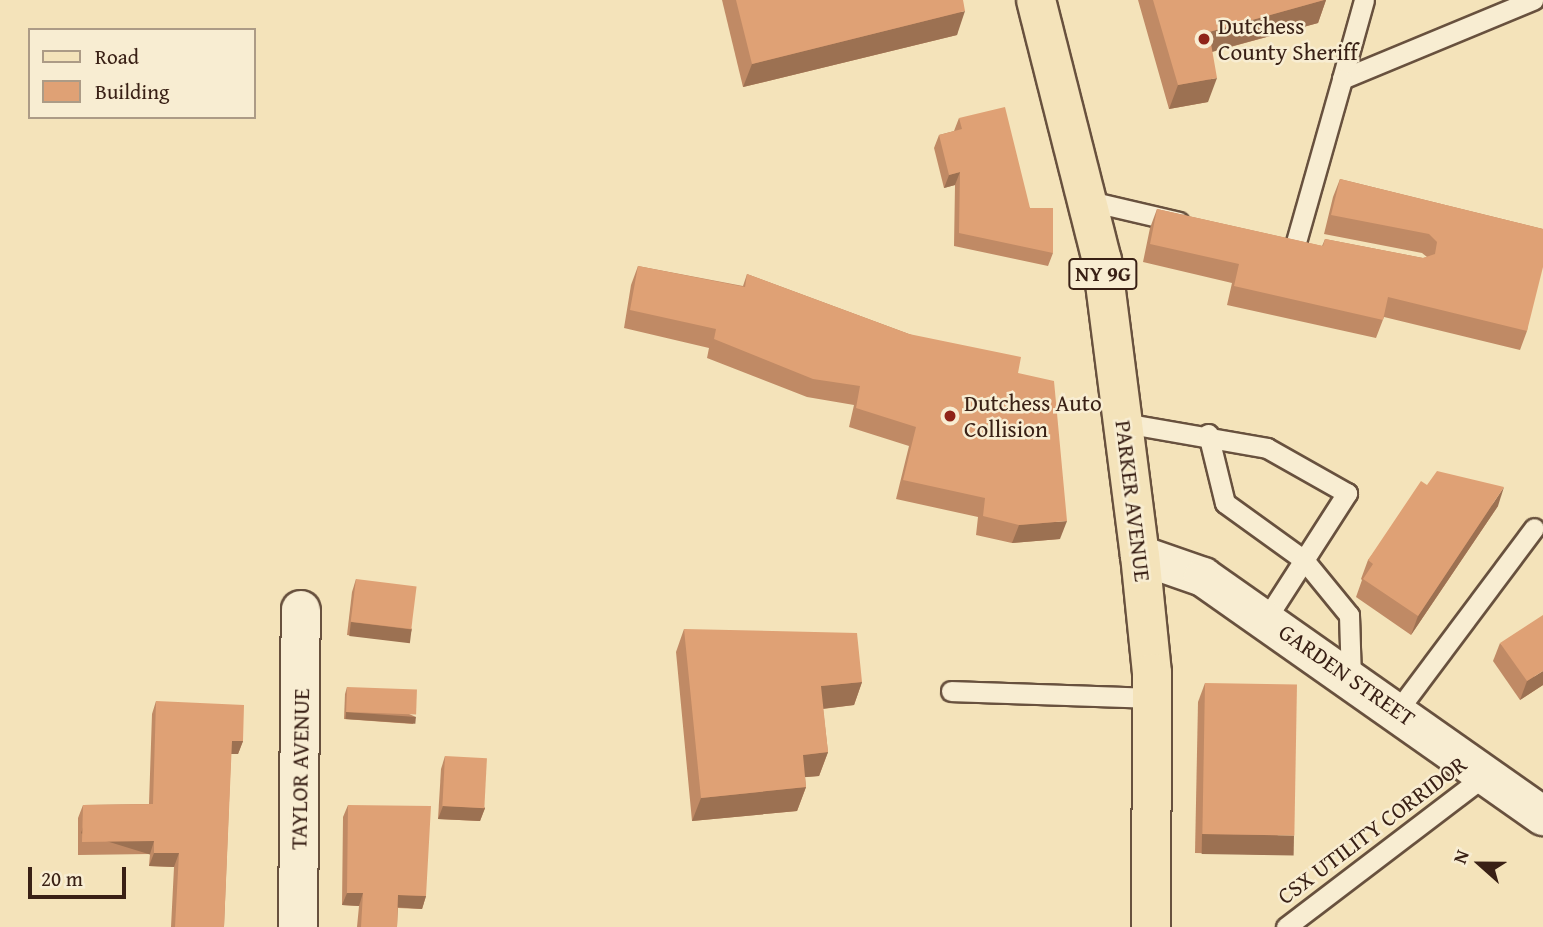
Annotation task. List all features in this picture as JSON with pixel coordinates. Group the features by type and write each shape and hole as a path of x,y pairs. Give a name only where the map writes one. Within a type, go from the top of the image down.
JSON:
{"main road":[{"name":"PARKER AVENUE","path":"1036,0 1089,201 1124,423 1140,555 1152,698 1151,927"}],"street":[{"name":"GARDEN STREET","path":"1140,555 1183,566 1266,619 1488,773 1543,816"},
{"name":"TAYLOR AVENUE","path":"298,927 301,610"}],"lane":[{"path":"1296,242 1364,0"},
{"path":"1342,79 1533,0"},
{"path":"1089,201 1204,226"},
{"path":"1270,238 1323,247"},
{"path":"1124,423 1208,434 1267,447 1347,494 1266,619"},
{"path":"1208,434 1225,503 1304,560 1349,615 1351,677"},
{"path":"1398,710 1534,528"},
{"path":"951,691 1152,698"},
{"name":"CSX UTILITY CORRIDOR","path":"1286,927 1488,773"}],"building":[{"path":"736,0 963,0 965,11 752,64"},
{"path":"1153,0 1324,0 1209,32 1217,78 1178,85"},
{"path":"1005,107 1030,208 1053,208 1053,253 959,233 960,172 949,175 939,135 962,129 959,118"},
{"path":"1340,179 1543,229 1543,267 1527,331 1388,297 1383,320 1234,286 1239,264 1150,244 1157,209 1323,246 1325,239 1423,258 1435,254 1437,242 1429,234 1331,215"},
{"name":"Dutchess Auto Collision","path":"638,266 745,287 747,274 909,334 1021,357 1018,373 1054,381 1067,521 1019,525 983,516 985,498 903,480 916,427 856,408 860,386 813,379 714,339 716,329 630,310"},
{"path":"1437,471 1504,487 1418,616 1363,579 1373,564 1368,560 1421,481 1427,485"},
{"path":"356,579 417,586 411,629 351,622"},
{"path":"1543,615 1543,671 1527,681 1500,643"},
{"path":"684,629 857,633 862,682 821,686 828,752 803,755 806,787 701,798"},
{"path":"1205,683 1297,685 1294,836 1202,834"},
{"path":"347,687 417,689 416,714 346,712"},
{"path":"156,701 244,705 243,741 232,741 224,927 175,927 179,853 154,853 154,841 82,842 83,805 153,804"},
{"path":"445,756 487,758 484,808 442,806"},
{"path":"348,805 431,806 426,896 398,895 397,927 361,927 363,893 347,893"}],"place":[{"name":"Dutchess County Sheriff","path":"1204,39"},
{"name":"Dutchess Auto Collision","path":"950,416"}]}
